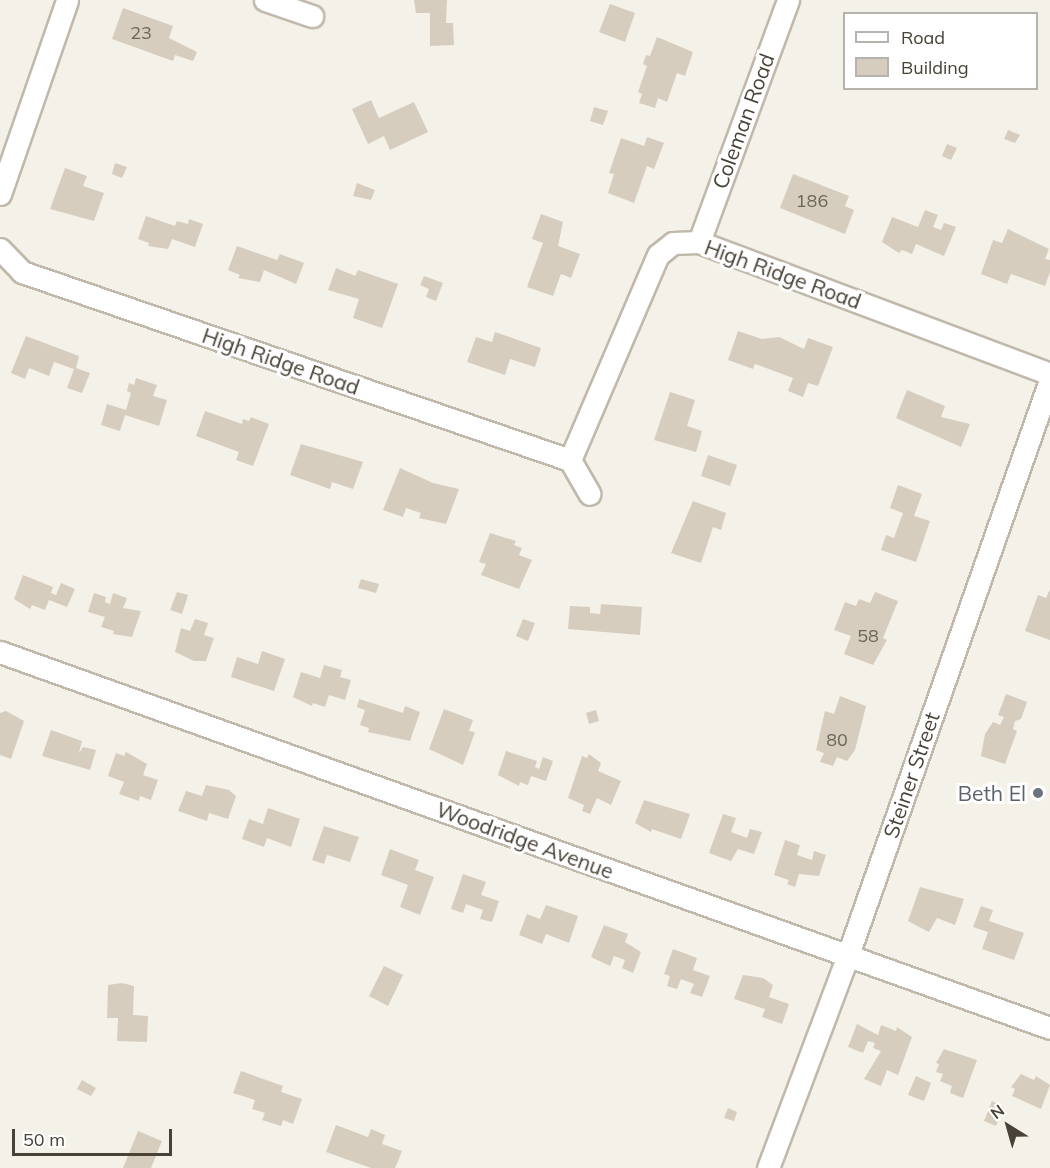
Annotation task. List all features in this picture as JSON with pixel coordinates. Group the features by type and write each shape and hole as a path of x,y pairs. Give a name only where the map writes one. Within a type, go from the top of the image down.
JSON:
{"street":[{"path":"0,194 68,0"},
{"path":"265,0 312,16"},
{"name":"Coleman Road","path":"699,242 788,0"},
{"name":"High Ridge Road","path":"0,249 22,272 570,460 658,255 673,243 699,242 1050,374"},
{"name":"Steiner Street","path":"768,1168 848,955 1050,380"},
{"path":"570,460 590,494"},
{"name":"Woodridge Avenue","path":"0,651 1050,1028"}],"building":[{"path":"414,0 447,0 446,23 453,23 454,45 430,46 430,13 416,13"},
{"path":"610,4 635,13 625,42 599,32"},
{"path":"123,8 173,26 169,38 197,52 193,61 175,55 173,61 112,39"},
{"path":"657,37 693,52 685,76 677,73 667,102 658,98 655,108 639,103 642,94 638,92 647,66 643,64 646,55 650,56"},
{"path":"371,100 379,118 414,102 428,132 390,150 384,136 368,144 352,109"},
{"path":"594,107 608,111 603,125 590,121"},
{"path":"1008,130 1020,135 1015,143 1004,139"},
{"path":"647,137 664,143 654,169 647,166 634,203 608,193 614,174 609,173 621,138 644,146"},
{"path":"947,144 957,148 951,160 942,156"},
{"path":"115,163 127,167 122,178 112,174"},
{"path":"65,168 87,176 83,186 104,193 94,221 50,209"},
{"path":"793,174 849,196 845,206 854,210 845,234 780,208"},
{"path":"357,183 375,190 371,200 353,196"},
{"path":"925,210 938,215 933,227 941,230 944,223 956,227 944,256 916,244 912,254 902,250 899,253 882,242 892,217 918,227"},
{"path":"541,214 563,222 558,246 580,254 571,278 561,274 553,296 527,287 543,243 532,239"},
{"path":"146,216 175,226 177,221 188,224 189,219 203,224 195,247 172,239 168,249 148,246 149,243 138,239"},
{"path":"1008,229 1049,249 1045,259 1050,260 1050,272 1045,286 1011,274 1007,284 981,274 993,240 1002,243"},
{"path":"237,246 277,260 280,254 304,263 296,284 264,270 260,282 238,278 240,275 228,270"},
{"path":"336,268 355,276 358,270 398,284 382,328 353,318 359,299 328,290"},
{"path":"424,276 443,283 436,301 426,297 429,289 420,285"},
{"path":"738,331 762,339 779,337 804,349 808,338 833,347 818,386 808,383 803,397 788,391 793,378 755,364 753,369 728,360"},
{"path":"495,332 541,348 535,367 510,359 505,375 467,362 476,337 492,342"},
{"path":"26,336 79,356 76,368 90,373 82,393 67,388 74,369 54,362 49,376 29,368 25,379 11,373"},
{"path":"136,378 157,385 153,396 167,400 159,426 125,415 120,431 101,425 107,404 126,410 131,393 127,391 129,383 134,385"},
{"path":"907,390 945,406 941,417 970,424 961,447 896,418"},
{"path":"670,392 695,400 687,426 702,431 696,452 654,440"},
{"path":"205,411 242,424 243,419 249,421 251,417 269,424 253,466 236,460 239,452 196,436"},
{"path":"301,444 363,462 353,489 332,482 330,489 290,475"},
{"path":"708,455 737,465 730,486 701,476"},
{"path":"400,468 433,483 459,489 446,524 419,518 421,513 406,508 403,517 383,510"},
{"path":"898,485 922,494 914,516 930,521 916,562 881,550 886,535 894,538 903,513 890,508"},
{"path":"693,501 726,513 721,530 713,527 701,563 671,553"},
{"path":"490,533 516,541 514,545 522,548 519,555 532,560 519,589 481,575 486,564 479,562"},
{"path":"23,575 53,587 51,593 56,595 61,583 75,589 67,607 49,600 45,610 32,605 30,609 14,599"},
{"path":"361,579 379,584 376,593 358,588"},
{"path":"1050,589 1050,640 1025,631 1038,595 1046,598"},
{"path":"177,592 188,595 182,614 170,610"},
{"path":"875,592 898,601 883,638 887,640 873,665 844,654 851,636 834,630 845,602 856,606 859,599 870,603"},
{"path":"94,593 106,597 105,602 110,604 113,593 127,598 123,608 141,611 132,637 113,634 114,631 101,627 105,617 88,612"},
{"path":"601,604 642,607 640,635 568,629 570,606 590,607 590,613 600,614"},
{"path":"195,619 208,623 204,635 214,638 206,661 194,661 175,652 181,628 190,631"},
{"path":"523,619 535,623 528,641 516,636"},
{"path":"262,651 285,659 274,691 231,677 237,657 258,664"},
{"path":"324,665 342,670 340,677 351,680 345,700 329,695 325,707 313,703 312,706 293,697 301,672 320,678"},
{"path":"1006,694 1027,702 1021,719 1015,721 1013,729 1017,731 1005,764 981,756 985,734 993,722 1000,725 1004,717 998,715"},
{"path":"840,696 866,706 855,750 847,761 837,757 833,766 820,762 824,753 816,750 825,711 834,714"},
{"path":"359,699 403,713 405,706 420,712 410,741 368,732 369,728 360,725 365,710 357,707"},
{"path":"444,709 473,720 469,731 475,732 463,765 429,749"},
{"path":"596,710 599,721 589,724 586,713"},
{"path":"6,711 24,721 11,759 0,755 0,713"},
{"path":"51,730 82,741 79,753 83,747 96,750 90,770 42,756"},
{"path":"506,751 537,761 535,767 539,769 543,757 553,761 546,781 531,776 528,785 520,782 519,786 498,775"},
{"path":"126,752 147,764 143,775 158,780 151,800 140,796 139,801 119,794 124,782 108,776 116,753 124,756"},
{"path":"589,754 601,763 598,771 621,781 611,805 597,798 590,814 582,811 584,805 568,798 582,756 587,758"},
{"path":"206,785 229,790 236,796 228,819 209,813 207,821 178,811 186,791 202,796"},
{"path":"644,800 690,814 681,839 652,829 651,832 635,823"},
{"path":"268,808 300,819 291,847 267,838 264,847 242,839 249,819 263,824"},
{"path":"723,814 736,818 731,832 747,838 750,829 762,832 754,854 738,849 731,861 709,853"},
{"path":"324,826 359,837 350,862 327,855 324,864 312,860"},
{"path":"785,840 800,845 797,855 812,860 814,851 826,855 819,876 799,874 795,887 787,884 789,880 774,875"},
{"path":"390,849 419,860 415,870 434,877 420,915 400,907 408,885 381,875"},
{"path":"463,874 486,882 481,895 499,901 492,922 480,919 483,910 466,904 463,913 451,909"},
{"path":"920,887 964,899 955,925 937,918 929,932 908,921"},
{"path":"546,905 578,916 569,943 546,934 542,944 519,935 527,914 540,919"},
{"path":"981,906 993,910 989,921 1024,933 1014,960 982,949 988,932 973,927"},
{"path":"604,925 628,934 625,942 641,952 633,973 622,968 625,960 614,956 610,966 591,957"},
{"path":"673,949 697,958 693,970 710,976 702,997 690,993 694,984 681,979 677,989 667,986 670,976 664,974"},
{"path":"384,966 403,975 388,1006 369,996"},
{"path":"743,975 763,978 773,985 769,997 789,1004 782,1024 762,1017 765,1009 734,999"},
{"path":"122,983 134,986 133,1015 148,1016 147,1042 117,1041 118,1018 107,1018 108,985"},
{"path":"857,1024 878,1035 881,1025 896,1031 897,1027 912,1037 898,1075 887,1070 881,1086 864,1079 881,1051 873,1048 875,1043 868,1041 863,1053 848,1047"},
{"path":"944,1049 977,1060 963,1098 950,1093 952,1086 940,1081 943,1074 936,1072 939,1064 936,1063"},
{"path":"241,1071 283,1086 281,1092 302,1099 293,1124 283,1120 281,1126 262,1120 265,1113 252,1109 255,1100 233,1093"},
{"path":"1021,1074 1034,1080 1036,1076 1050,1085 1041,1109 1012,1096 1015,1089 1011,1087"},
{"path":"916,1076 931,1083 924,1101 908,1095"},
{"path":"82,1080 96,1088 91,1096 77,1089"},
{"path":"992,1101 1003,1107 996,1126 984,1121"},
{"path":"728,1108 737,1112 734,1121 724,1118"},
{"path":"336,1125 368,1137 371,1129 385,1135 382,1144 402,1151 395,1168 371,1168 326,1152"},
{"path":"138,1131 162,1141 151,1168 123,1168"}],"place":[{"name":"Beth El","path":"1038,793"}]}
